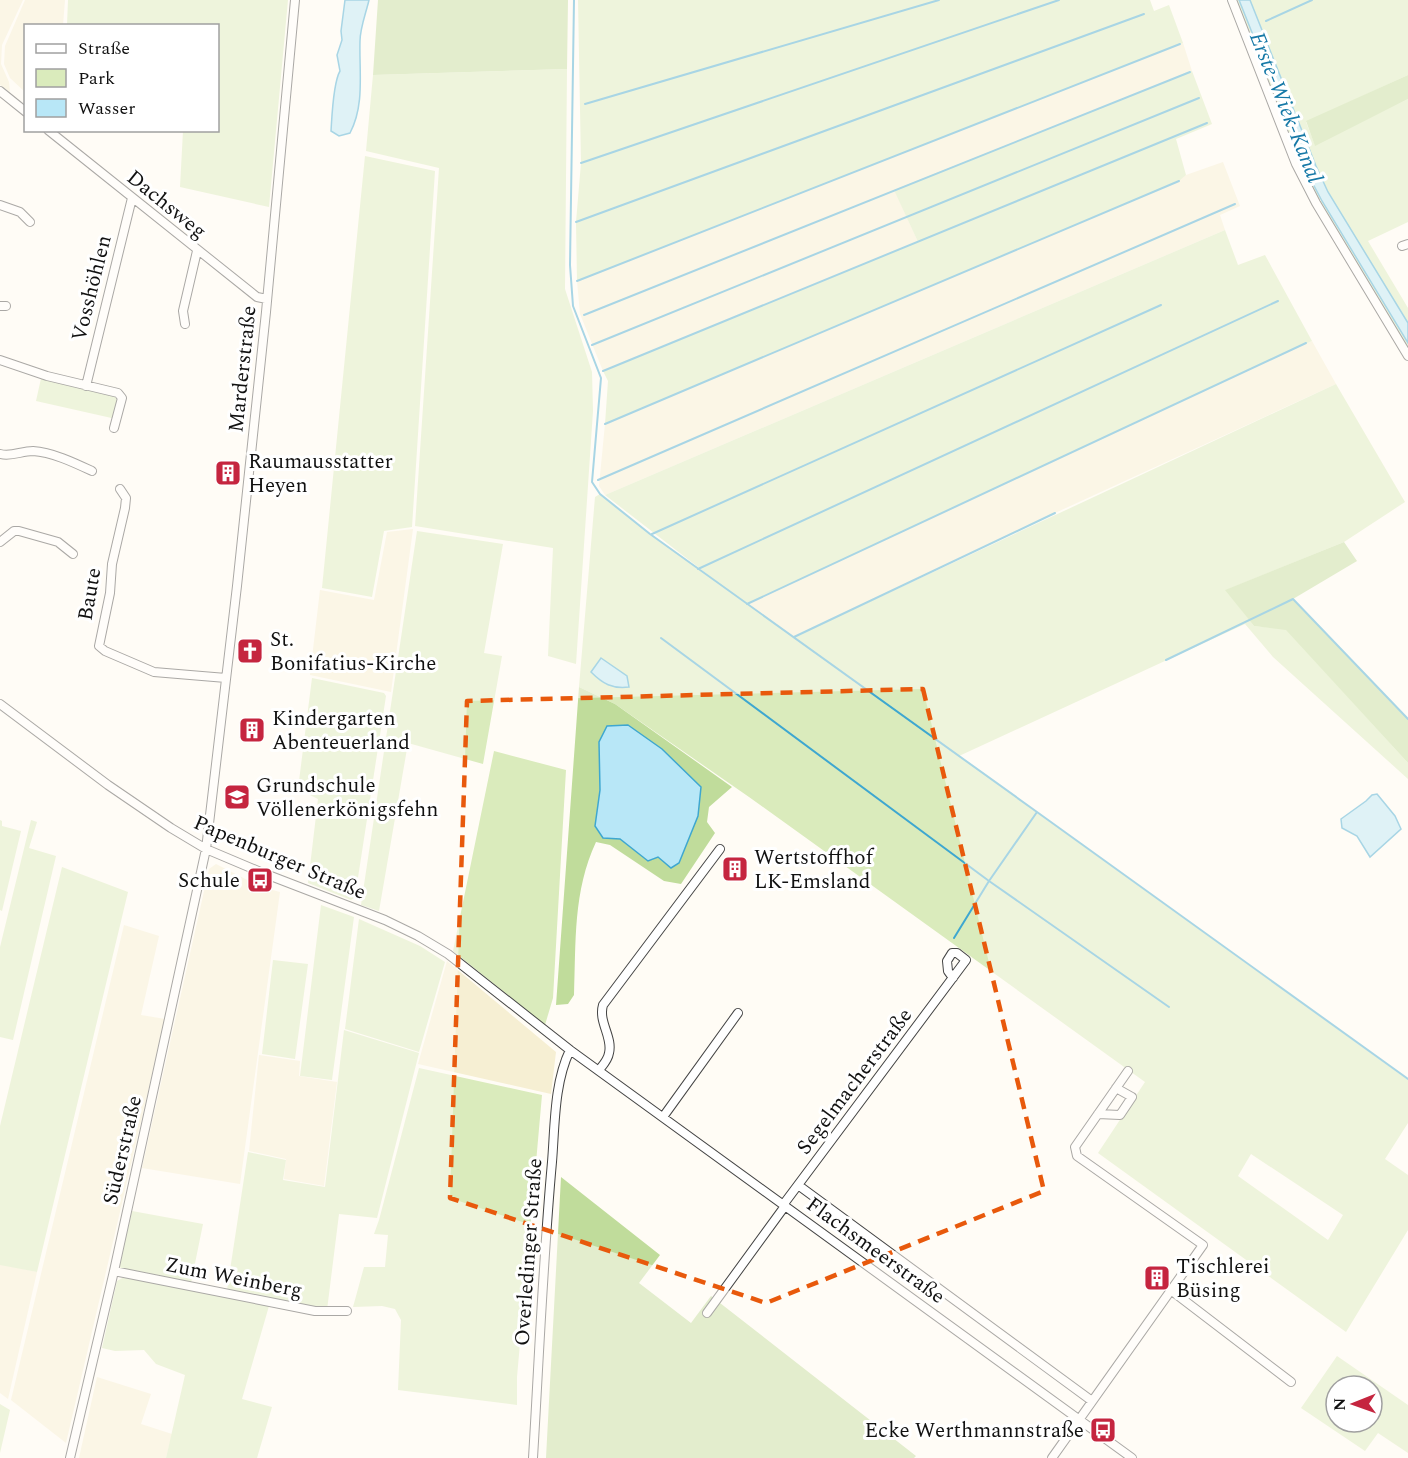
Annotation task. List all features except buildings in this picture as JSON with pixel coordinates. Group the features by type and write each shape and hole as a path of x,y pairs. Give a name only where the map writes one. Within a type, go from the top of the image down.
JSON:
{"street":[{"name":"Marderstraße","path":"206,849 267,299 295,0"},
{"path":"1232,0 1296,164 1316,203 1408,356"},
{"path":"0,92 24,110"},
{"name":"Dachsweg","path":"50,132 197,251 257,297 267,299"},
{"name":"Vosshöhlen","path":"86,386 132,198"},
{"path":"0,205 20,212 30,222"},
{"path":"185,324 183,311 197,251"},
{"path":"0,360 120,394 122,398 114,428"},
{"path":"0,454 8,456 33,451 66,459 92,471"},
{"name":"Baute","path":"120,489 126,498 125,508 112,564 110,593 99,646 154,672 226,678"},
{"path":"0,542 14,531 19,531 58,542 73,554"},
{"name":"Papenburger Straße","path":"0,704 108,785 171,828 206,849 385,920 418,936 448,954 550,1035"},
{"name":"Süderstraße","path":"70,1458 114,1271 206,849"},
{"path":"599,1070 609,1056 610,1049 600,1014 603,1005 720,849"},
{"name":"Segelmacherstraße","path":"707,1313 798,1185 953,978"},
{"path":"663,1117 738,1013"},
{"name":"Flachsmeerstraße","path":"550,1035 1132,1458"},
{"name":"Overledinger Straße","path":"533,1458 549,1190 563,1064 570,1050"},
{"path":"1052,1458 1203,1245 1077,1156 1075,1147 1128,1071"},
{"path":"1098,1114 1120,1115 1132,1097 1116,1088"},
{"name":"Flachsmeerstraße","path":"798,1185 1092,1401"},
{"name":"Zum Weinberg","path":"114,1271 315,1311 347,1311"},
{"path":"1172,1291 1291,1382"}],"highlighted area":[{"path":"923,689 1044,1191 766,1303 450,1198 467,701"}],"shaded area":[{"path":"0,0 23,0 2,45 1,64 9,82 10,92 0,85"},
{"path":"25,0 65,0 63,24 24,24 24,91 10,78 4,64 5,46"},
{"path":"1183,43 1192,71 895,191 918,242 603,371 580,314 577,281"},
{"path":"1223,162 1240,206 1220,215 1225,230 605,495 599,486 605,424 1186,175"},
{"path":"1312,341 1336,384 793,637 747,604"},
{"path":"413,529 391,692 310,675 320,590 374,600 387,532"},
{"path":"216,864 261,887 280,892 240,1184 142,1168 209,869"},
{"path":"124,925 159,936 141,1015 165,1019 66,1443 11,1400"},
{"path":"447,961 556,1052 551,1094 418,1064"},
{"path":"259,1055 300,1061 299,1076 337,1082 324,1186 284,1179 286,1159 249,1151"},
{"path":"0,1264 37,1272 8,1399 0,1393"},
{"path":"97,1377 151,1394 141,1424 172,1434 166,1458 79,1458"}],"green space":[{"path":"68,0 288,0 269,207 180,187 183,132 219,132 219,24 67,24"},
{"path":"378,0 568,0 567,69 373,75"},
{"path":"578,0 1150,0 1154,11 1169,5 1183,43 577,281 576,222 581,163"},
{"path":"1235,0 1408,0 1408,75 1306,122 1315,145 1408,99 1408,222 1368,241 1408,308 1408,350 1318,203 1321,201 1317,200 1302,170"},
{"path":"567,69 565,289 592,372 593,411 576,664 548,656 553,548 415,526 439,168 366,151 373,75"},
{"path":"1192,71 1212,124 1176,139 1186,175 1179,181 605,424 608,381 603,371 918,242 894,190"},
{"path":"1408,75 1408,99 1315,146 1306,121"},
{"path":"365,156 435,171 412,527 384,531 372,597 322,588"},
{"path":"1225,230 1238,265 1265,255 1312,341 747,604 794,637 1336,384 1405,502 1344,542 1226,590 1254,626 1286,629 1408,763 1408,779 1273,657 1245,624 959,756 1408,1080 1408,1123 1385,1159 1408,1175 1408,1230 1346,1332 1098,1153 1145,1082 749,797 615,704 579,687 595,497 600,494 650,534 725,588 605,495","holes":["1251,1154 1343,1215 1328,1240 1238,1176"]},
{"path":"42,374 120,394 116,419 36,401"},
{"path":"417,531 503,544 484,653 502,656 483,764 408,743 379,911 361,905"},
{"path":"1344,542 1357,561 1293,599 1408,719 1408,763 1286,630 1254,626 1225,590"},
{"path":"312,678 384,693 386,696 355,897 351,900 308,883 318,799 298,789"},
{"path":"579,687 615,704 732,787 709,807 707,822 715,833 681,884 664,881 610,845 596,842 579,898 574,995 568,1004 556,1005","holes":["607,726 701,787 698,816 679,862 671,868 658,857 648,861 620,839 603,838 595,826 600,790 599,743"]},
{"path":"494,751 566,770 553,998 545,1025 453,951"},
{"path":"0,820 2,826 21,831 2,911 0,910"},
{"path":"31,820 37,822 29,848 56,856 13,1040 0,1037 0,947"},
{"path":"62,867 128,892 37,1272 0,1265 0,1126"},
{"path":"321,905 354,917 332,1080 300,1076"},
{"path":"359,919 420,946 445,962 419,1052 345,1029"},
{"path":"273,960 308,964 295,1059 262,1054"},
{"path":"344,1030 419,1053 377,1218 339,1214 327,1310 227,1290 248,1152 286,1160 283,1180 325,1187"},
{"path":"419,1068 542,1095 517,1377 517,1405 398,1390 401,1320 395,1309 382,1306 353,1307 364,1267 385,1267 388,1235 374,1234"},
{"path":"561,1177 660,1255 639,1283 691,1323 711,1296 916,1456 914,1458 546,1458"},
{"path":"132,1211 203,1224 191,1283 122,1269 119,1266"},
{"path":"124,1277 269,1306 242,1399 272,1407 257,1458 166,1458 185,1375 156,1364 144,1350 115,1351 102,1348 117,1281"},
{"path":"1337,1356 1363,1374 1325,1374"},
{"path":"1324,1375 1324,1423 1301,1408"},
{"path":"1384,1388 1408,1405 1408,1453 1380,1434 1384,1434"},
{"path":"0,1404 10,1410 0,1453"},
{"path":"1340,1434 1377,1434 1365,1451"}],"water":[{"path":"345,0 369,0 360,36 358,111 350,133 339,136 331,131 334,91 340,71 337,55 342,40"},
{"name":"Erste-Wiek-Kanal","path":"1239,0 1250,0 1316,166 1328,192 1408,323 1408,343 1311,180"},
{"path":"601,658 627,676 629,687 608,685 591,672"},
{"path":"628,725 662,749 701,787 698,816 679,863 671,868 658,857 648,861 620,839 603,838 595,826 600,790 599,742 607,726"},
{"path":"1377,794 1395,816 1401,829 1370,857 1357,836 1342,828 1341,819 1372,795"}],"waterway":[{"path":"574,0 570,265 573,306 601,378 592,482 600,494 650,534 1037,812"},
{"path":"585,104 939,0"},
{"path":"581,163 1059,0"},
{"name":"Erste-Wiek-Kanal","path":"1266,21 1312,0"},
{"path":"576,222 1144,14"},
{"path":"577,281 1180,44"},
{"path":"584,315 1190,72"},
{"path":"592,345 1199,98"},
{"path":"603,371 1207,123"},
{"path":"605,424 1179,181"},
{"path":"598,480 1235,204"},
{"path":"698,569 1278,301"},
{"path":"652,534 1161,305"},
{"path":"747,604 1306,343"},
{"path":"794,637 1055,513"},
{"path":"1166,660 1293,599 1408,719"},
{"path":"661,638 989,881 1169,1007"},
{"path":"954,938 989,881 1037,812 1408,1079"}],"place":[{"name":"Raumausstatter Heyen","path":"228,473"},
{"name":"St. Bonifatius-Kirche","path":"250,651"},
{"name":"Kindergarten Abenteuerland","path":"252,730"},
{"name":"Grundschule Völlenerkönigsfehn","path":"237,797"},
{"name":"Wertstoffhof LK-Emsland","path":"735,869"},
{"name":"Schule","path":"260,880"},
{"name":"Tischlerei Büsing","path":"1157,1278"},
{"name":"Ecke Werthmannstraße","path":"1103,1430"}]}
